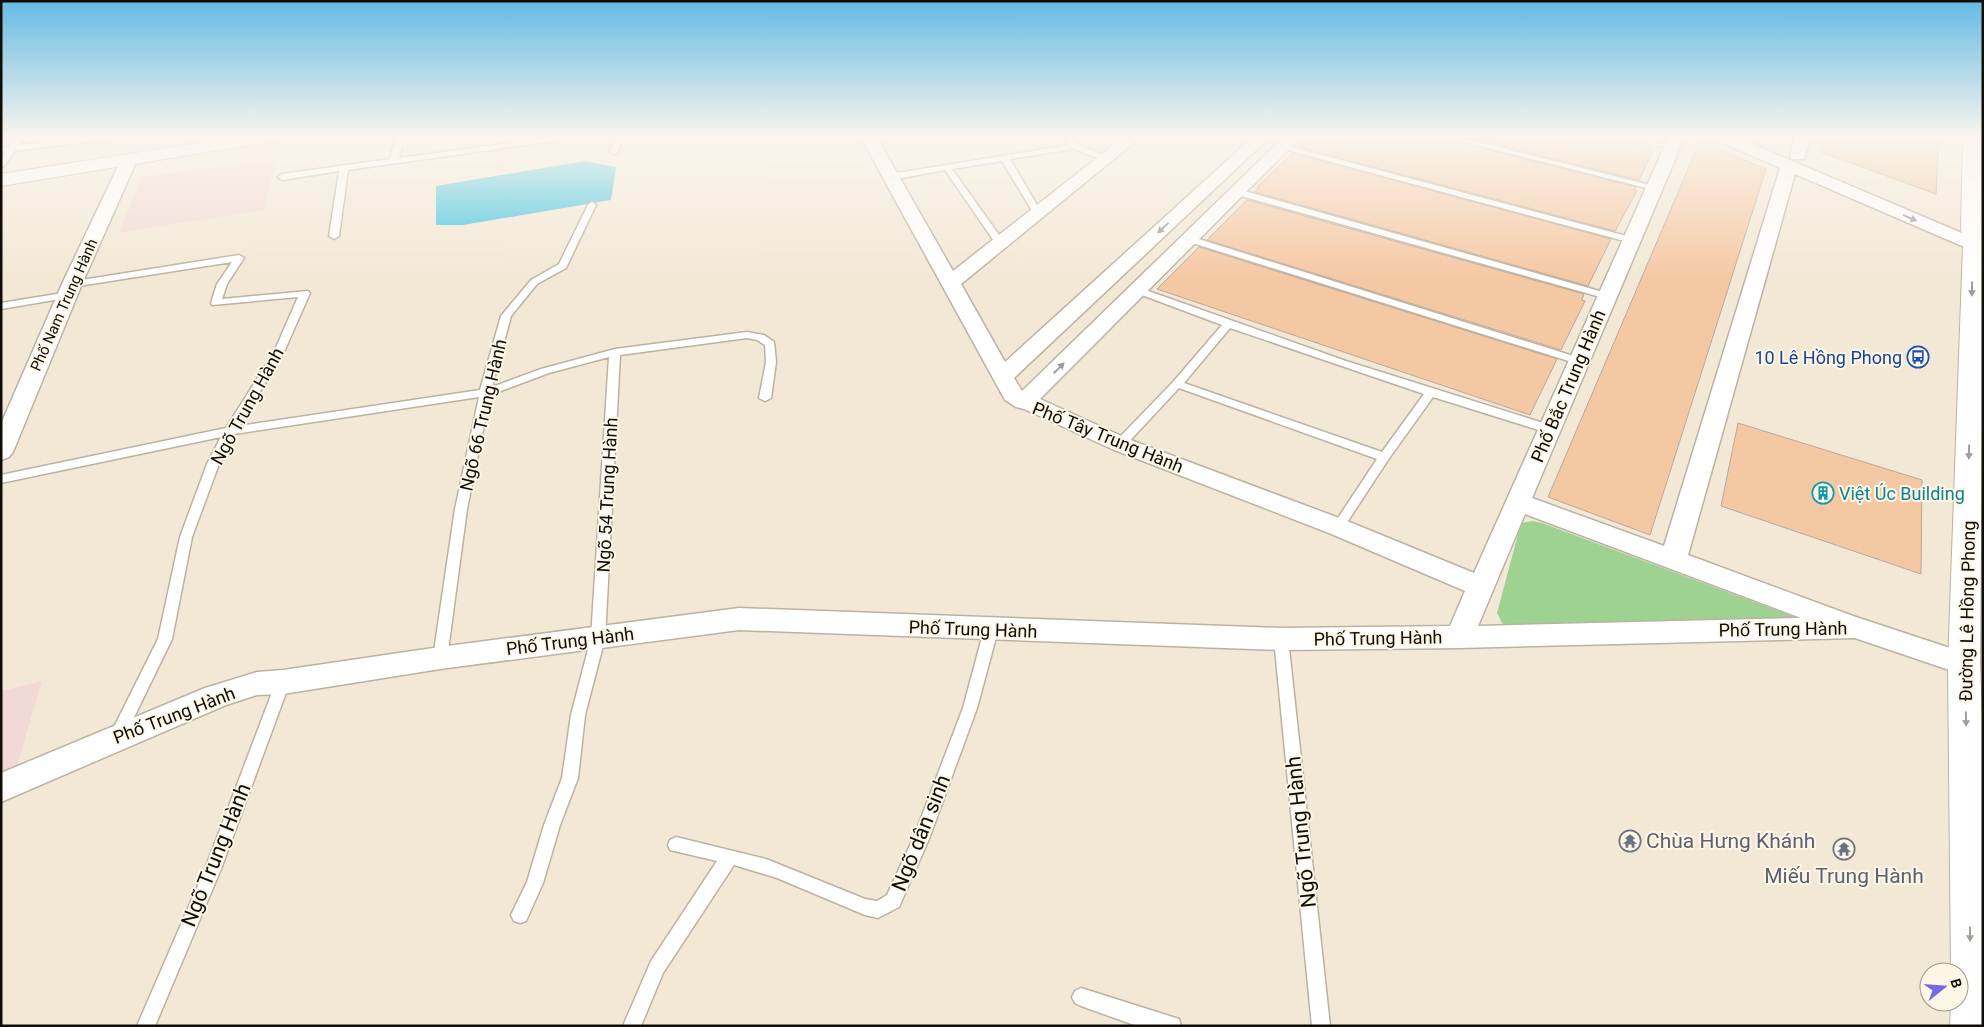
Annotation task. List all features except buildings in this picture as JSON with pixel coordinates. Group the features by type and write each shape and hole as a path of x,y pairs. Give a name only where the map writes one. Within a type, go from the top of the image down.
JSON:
{"main road":[{"name":"Đường Lê Hồng Phong","path":"1971,1026 1976,908 1964,664 1977,238 1974,184"}],"street":[{"name":"Phố Nam Trung Hành","path":"1,452 70,290 119,184"},
{"name":"Phố Tây Trung Hành","path":"895,184 1012,395 1120,444 1338,527 1481,587"},
{"path":"950,283 1073,184"},
{"path":"1002,377 1211,184"},
{"path":"1024,402 1245,184"},
{"name":"Phố Bắc Trung Hành","path":"1458,637 1656,184"},
{"path":"1673,561 1786,184"},
{"path":"1849,184 1977,238"},
{"path":"1517,502 1856,628"},
{"name":"Phố Trung Hành","path":"1,788 117,737 224,694 269,681 283,682 440,658 739,619 991,630 1281,639 1856,628 1964,664"}],"lane":[{"path":"334,236 342,184"},
{"path":"958,184 999,242"},
{"path":"1020,184 1037,212"},
{"path":"1437,184 1631,240"},
{"path":"1638,184 1654,188"},
{"path":"1237,192 1607,296"},
{"name":"Ngõ 66 Trung Hành","path":"440,658 461,510 484,393 506,316 534,282 563,266 592,205"},
{"path":"1189,239 1579,360"},
{"name":"Ngõ Trung Hành","path":"70,290 239,258 222,284 216,303 305,293 279,352 230,431 213,464 186,537 165,639 117,737"},
{"path":"1,306 70,290"},
{"path":"1137,290 1228,324 1430,393 1549,429"},
{"path":"1120,444 1177,384 1228,324"},
{"path":"1,479 230,431 484,393 545,371 615,352 738,336 760,337 770,344 771,362 765,398"},
{"name":"Ngõ 54 Trung Hành","path":"520,915 534,884 552,824 570,778 578,715 598,638 615,352"},
{"path":"1177,384 1384,457"},
{"path":"1338,527 1384,457 1430,393"},
{"name":"Ngõ dân sinh","path":"676,845 730,857 779,871 858,906 878,910 893,902 921,839 970,708 991,630"},
{"name":"Ngõ Trung Hành","path":"1281,639 1321,1026"},
{"name":"Ngõ Trung Hành","path":"146,1026 213,869 283,682"},
{"path":"632,1026 657,967 730,857"},
{"path":"1081,997 1141,1018 1172,1026"}],"shaded area":[{"path":"139,184 270,184 263,210 119,233"},
{"path":"42,681 16,769 1,773 1,691"}],"green space":[{"path":"1533,521 1797,618 1511,630 1502,623 1497,613 1521,523"}],"water":[{"path":"448,184 613,184 611,200 463,225 436,225 436,186"}],"place":[{"name":"10 Lê Hồng Phong","path":"1918,357"},
{"name":"Việt Úc Building","path":"1823,493"},
{"name":"Chùa Hưng Khánh","path":"1630,841"},
{"name":"Miếu Trung Hành","path":"1844,849"}]}
